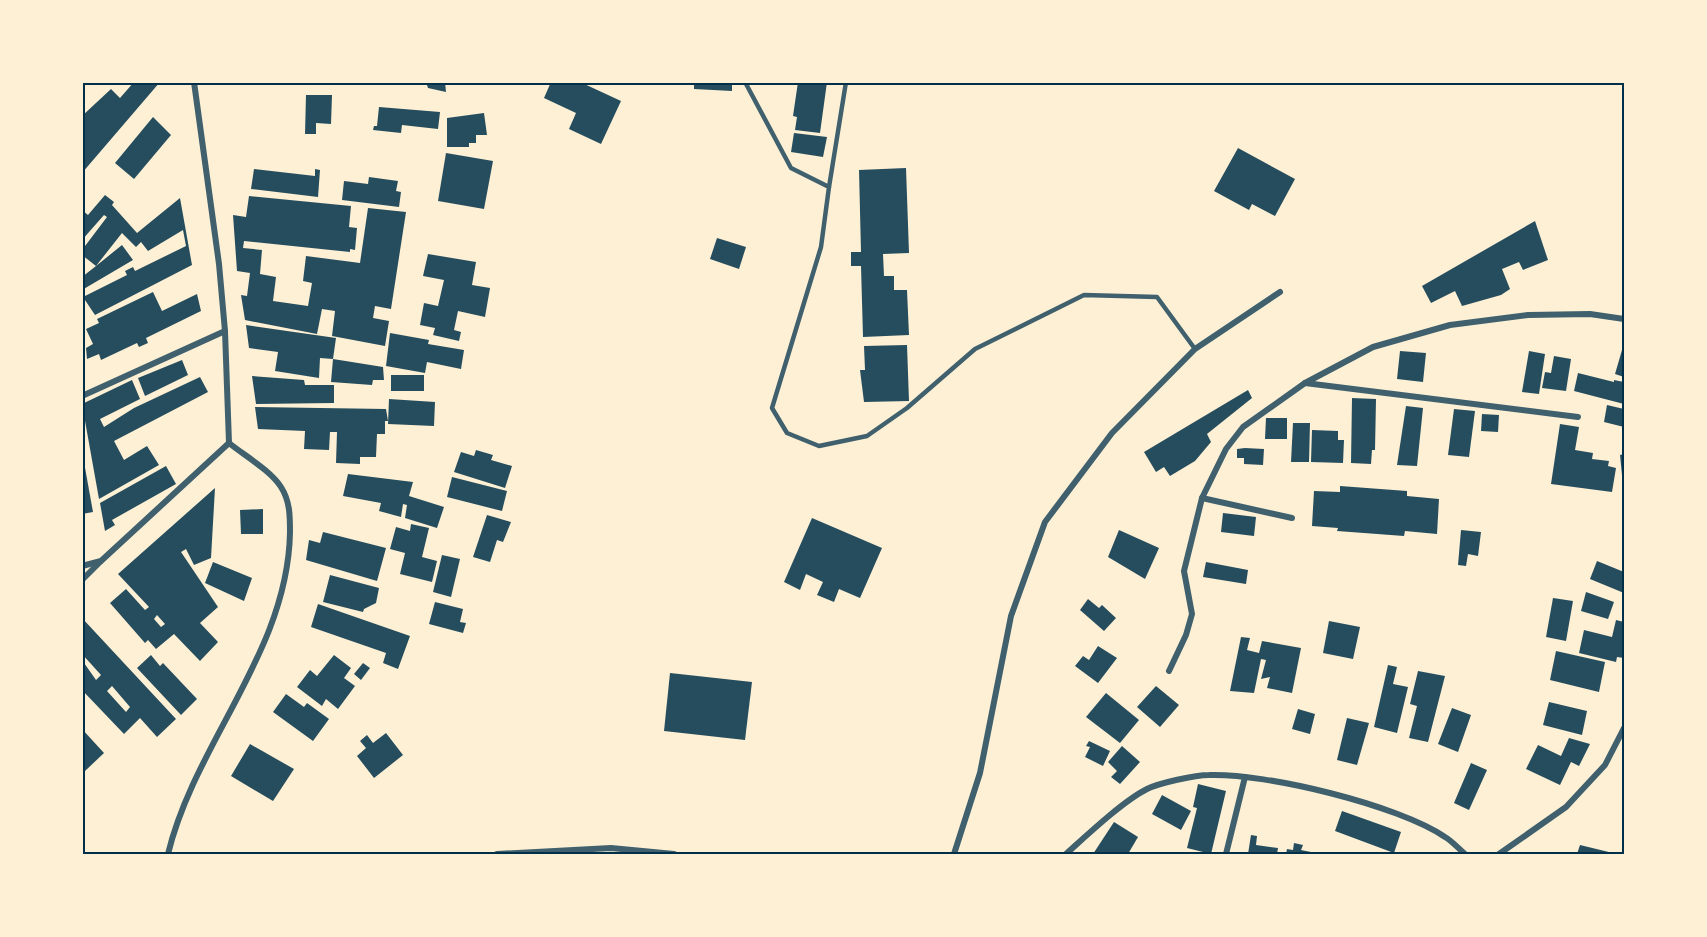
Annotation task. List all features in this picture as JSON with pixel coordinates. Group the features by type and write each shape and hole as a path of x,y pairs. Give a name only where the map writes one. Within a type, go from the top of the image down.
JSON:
{"street":[{"path":"168,855 173,835 191,792 265,645 289,559 290,510 281,487 229,443 225,330 194,82"},
{"path":"954,855 980,773 1011,616 1045,522 1112,433 1195,349 1280,292"},
{"path":"1169,671 1186,635 1192,614 1184,571 1202,498 1226,449 1243,427 1305,383 1373,347 1450,325 1528,315 1590,314 1624,319"},
{"path":"82,396 225,330"},
{"path":"1305,383 1578,417"},
{"path":"82,580 229,443"},
{"path":"1202,498 1292,518"},
{"path":"82,566 101,561"},
{"path":"1499,855 1566,807 1605,765 1624,728"},
{"path":"1066,855 1091,831 1148,789 1208,775 1245,777 1344,797 1406,817 1445,837 1465,855"},
{"path":"1226,855 1245,777"},
{"path":"497,855 611,848 674,855"}],"lane":[{"path":"745,82 791,168 829,187"},
{"path":"846,82 821,247 772,408 787,433 819,446 867,436 907,408 975,349 1084,295 1157,297 1195,349"}],"building":[{"path":"134,82 160,82 82,173 82,116 111,89 120,98"},
{"path":"426,82 445,82 446,92 428,88"},
{"path":"551,82 580,82 621,101 601,144 569,129 576,113 544,98"},
{"path":"694,82 732,82 732,91 694,89"},
{"path":"798,82 827,82 820,133 795,130 797,117 793,116"},
{"path":"306,95 332,95 331,124 316,123 316,134 305,134"},
{"path":"379,107 440,112 438,129 402,125 401,133 373,130 374,126 377,126"},
{"path":"484,113 487,135 476,135 476,143 469,143 469,147 447,147 447,118"},
{"path":"153,117 171,135 134,179 115,163"},
{"path":"794,133 827,137 823,157 791,152"},
{"path":"1238,148 1295,179 1275,216 1252,204 1249,210 1214,191"},
{"path":"446,153 493,161 484,209 438,201"},
{"path":"906,168 909,253 883,254 884,276 894,276 894,290 907,290 909,335 863,337 861,266 851,266 851,252 861,252 859,170"},
{"path":"254,169 315,176 315,169 320,170 318,197 251,189"},
{"path":"369,177 398,181 396,191 401,192 399,207 342,200 344,181 368,184"},
{"path":"105,195 114,202 112,205 137,233 180,198 192,265 95,315 83,297 127,275 125,271 133,267 135,271 186,246 183,230 148,251 141,242 136,247 122,233 96,266 82,255 82,250 107,217 104,215 82,240 82,210 88,215"},
{"path":"249,196 351,206 349,227 357,228 355,250 350,249 350,252 244,241 243,248 262,250 260,274 276,277 273,301 308,306 312,283 303,281 306,256 360,263 368,208 406,212 391,309 375,306 373,318 389,321 385,346 332,336 335,311 322,309 317,334 245,320 241,295 247,296 250,273 237,271 233,215 246,217"},
{"path":"1535,221 1548,260 1523,270 1519,262 1502,269 1510,289 1501,295 1462,306 1455,291 1431,303 1422,286"},
{"path":"717,238 746,247 739,269 710,259"},
{"path":"122,245 133,260 82,290 82,277"},
{"path":"428,254 476,262 472,285 490,288 485,317 458,311 454,330 461,332 459,341 433,335 435,328 420,325 424,303 438,306 444,280 423,276"},
{"path":"153,292 162,311 197,294 201,311 146,338 148,343 139,347 137,343 101,360 99,354 87,359 86,348 93,344 86,329 99,323 97,319"},
{"path":"246,325 336,338 333,359 320,358 319,378 275,371 278,352 249,348"},
{"path":"390,333 429,340 428,344 464,350 461,369 427,362 425,373 386,366"},
{"path":"907,345 909,401 864,402 860,370 865,370 864,346"},
{"path":"1622,350 1624,350 1624,377 1615,374"},
{"path":"1400,351 1426,353 1423,382 1397,379"},
{"path":"1529,351 1545,354 1539,394 1522,392"},
{"path":"1554,356 1571,359 1566,391 1542,388 1545,372 1551,373"},
{"path":"333,359 383,367 384,380 373,380 372,385 331,382"},
{"path":"182,360 188,375 145,396 138,378"},
{"path":"1578,373 1614,382 1614,380 1624,382 1624,404 1574,391"},
{"path":"391,375 424,375 424,391 391,391"},
{"path":"252,376 304,380 305,385 334,385 334,403 256,404"},
{"path":"200,377 208,392 114,441 124,460 147,446 159,465 99,499 82,404 132,380 140,399 100,419 104,427 134,408"},
{"path":"1248,390 1252,398 1207,434 1211,442 1195,461 1170,476 1164,467 1156,472 1144,452"},
{"path":"1352,398 1376,399 1375,450 1372,450 1371,464 1351,463"},
{"path":"389,399 435,402 434,426 388,424"},
{"path":"1607,405 1624,409 1624,427 1604,422"},
{"path":"1406,406 1423,408 1417,466 1397,465"},
{"path":"255,407 386,409 388,421 385,421 385,434 377,434 376,457 360,457 360,464 336,463 337,432 330,432 329,450 304,449 305,431 258,429"},
{"path":"1454,409 1475,411 1469,457 1448,455"},
{"path":"1482,414 1499,415 1498,432 1481,431"},
{"path":"1266,418 1287,418 1287,439 1265,439"},
{"path":"1293,423 1310,423 1309,462 1291,462"},
{"path":"1560,424 1579,427 1575,450 1593,453 1592,459 1609,461 1608,466 1616,468 1612,492 1551,484"},
{"path":"1312,430 1338,431 1338,440 1344,440 1343,463 1311,462"},
{"path":"1237,449 1264,449 1263,465 1244,464 1244,458 1237,458"},
{"path":"476,450 493,455 491,460 512,466 505,488 454,472 461,452 474,456"},
{"path":"82,451 93,512 82,514"},
{"path":"1624,454 1624,485 1623,485 1620,455"},
{"path":"166,466 176,484 112,520 115,525 105,531 100,503"},
{"path":"348,474 413,482 409,496 444,507 437,528 405,518 407,505 403,504 401,517 379,511 381,503 343,496"},
{"path":"452,477 507,491 502,511 447,497"},
{"path":"1340,486 1407,491 1407,496 1439,499 1437,534 1405,531 1404,536 1337,531 1338,528 1312,526 1314,491 1340,492"},
{"path":"215,488 211,558 194,565 186,549 181,552 218,607 200,623 218,642 200,661 174,634 156,649 148,640 145,643 110,603 126,589 145,610 149,607 118,574","holes":["157,615 165,624 161,627 154,619"]},
{"path":"263,509 263,534 241,534 240,510"},
{"path":"1223,513 1256,517 1254,536 1221,532"},
{"path":"487,515 511,522 503,542 497,540 490,562 473,557"},
{"path":"812,518 882,548 860,598 839,589 834,602 817,595 823,582 806,574 800,590 784,582"},
{"path":"411,524 429,528 422,557 437,561 432,582 400,574 405,553 390,549 396,527 410,531"},
{"path":"1119,530 1159,548 1145,579 1108,557"},
{"path":"1461,530 1481,532 1478,556 1468,554 1466,566 1458,565"},
{"path":"323,532 386,548 377,581 306,560 309,540 320,543"},
{"path":"442,555 460,559 451,597 433,592"},
{"path":"1597,561 1624,572 1624,593 1590,579"},
{"path":"213,562 252,578 244,601 205,583"},
{"path":"1206,562 1248,570 1246,584 1203,577"},
{"path":"330,575 379,588 376,603 364,609 363,612 323,602"},
{"path":"1586,592 1614,602 1608,619 1581,611"},
{"path":"1553,598 1573,601 1566,641 1546,637"},
{"path":"1088,599 1099,608 1102,605 1116,618 1104,631 1080,610"},
{"path":"435,602 463,609 460,622 466,623 463,633 429,624"},
{"path":"318,604 410,636 398,669 383,663 386,653 311,627"},
{"path":"82,618 176,719 157,737 140,718 124,734 82,690 82,660 96,680 101,675 82,654","holes":["112,686 130,707 126,712 107,691"]},
{"path":"1616,620 1624,622 1624,658 1617,657 1616,662 1579,653 1584,630 1612,637"},
{"path":"1329,621 1360,627 1353,659 1323,653"},
{"path":"1241,637 1250,638 1247,650 1259,653 1262,641 1301,648 1292,693 1267,688 1270,677 1261,679 1266,660 1261,659 1254,693 1230,691"},
{"path":"1098,646 1117,658 1098,683 1075,666 1083,656 1089,660"},
{"path":"1556,651 1605,662 1599,692 1550,680"},
{"path":"151,655 160,666 163,663 197,699 181,715 137,668"},
{"path":"334,655 351,668 344,678 355,686 338,709 326,699 322,706 297,687 310,670 317,676"},
{"path":"363,663 370,668 361,680 354,674"},
{"path":"1388,665 1397,667 1393,684 1408,687 1397,733 1374,727"},
{"path":"1418,671 1445,676 1428,742 1409,738 1417,706 1410,704"},
{"path":"670,673 752,682 745,740 664,731"},
{"path":"1156,686 1179,705 1160,727 1137,707"},
{"path":"1106,693 1139,720 1120,743 1086,717"},
{"path":"286,694 304,707 307,703 329,719 313,741 273,712"},
{"path":"1549,702 1587,711 1582,735 1543,725"},
{"path":"1452,708 1471,715 1458,752 1438,744"},
{"path":"1298,709 1315,714 1310,734 1292,729"},
{"path":"1347,718 1369,723 1357,765 1337,760"},
{"path":"82,729 104,753 85,771 82,768"},
{"path":"386,733 403,755 374,778 357,756 366,748 360,741 367,735 373,743"},
{"path":"1569,738 1590,744 1579,766 1571,762 1560,785 1526,769 1538,745 1561,756"},
{"path":"1089,741 1110,751 1103,766 1085,757 1090,747 1086,746"},
{"path":"250,744 294,769 273,801 231,776"},
{"path":"1122,746 1140,762 1120,784 1111,777 1117,771 1108,762"},
{"path":"1471,763 1487,770 1469,810 1454,803"},
{"path":"1198,784 1226,791 1211,854 1187,848 1197,808 1193,807"},
{"path":"1162,795 1191,811 1181,830 1152,814"},
{"path":"1342,811 1401,832 1394,853 1335,831"},
{"path":"1114,822 1138,837 1128,854 1093,854"},
{"path":"1251,835 1257,836 1256,845 1278,848 1277,854 1248,854"},
{"path":"1294,843 1303,845 1301,850 1311,852 1310,854 1286,854 1287,849 1293,850"},
{"path":"1580,845 1617,854 1577,854"}]}
